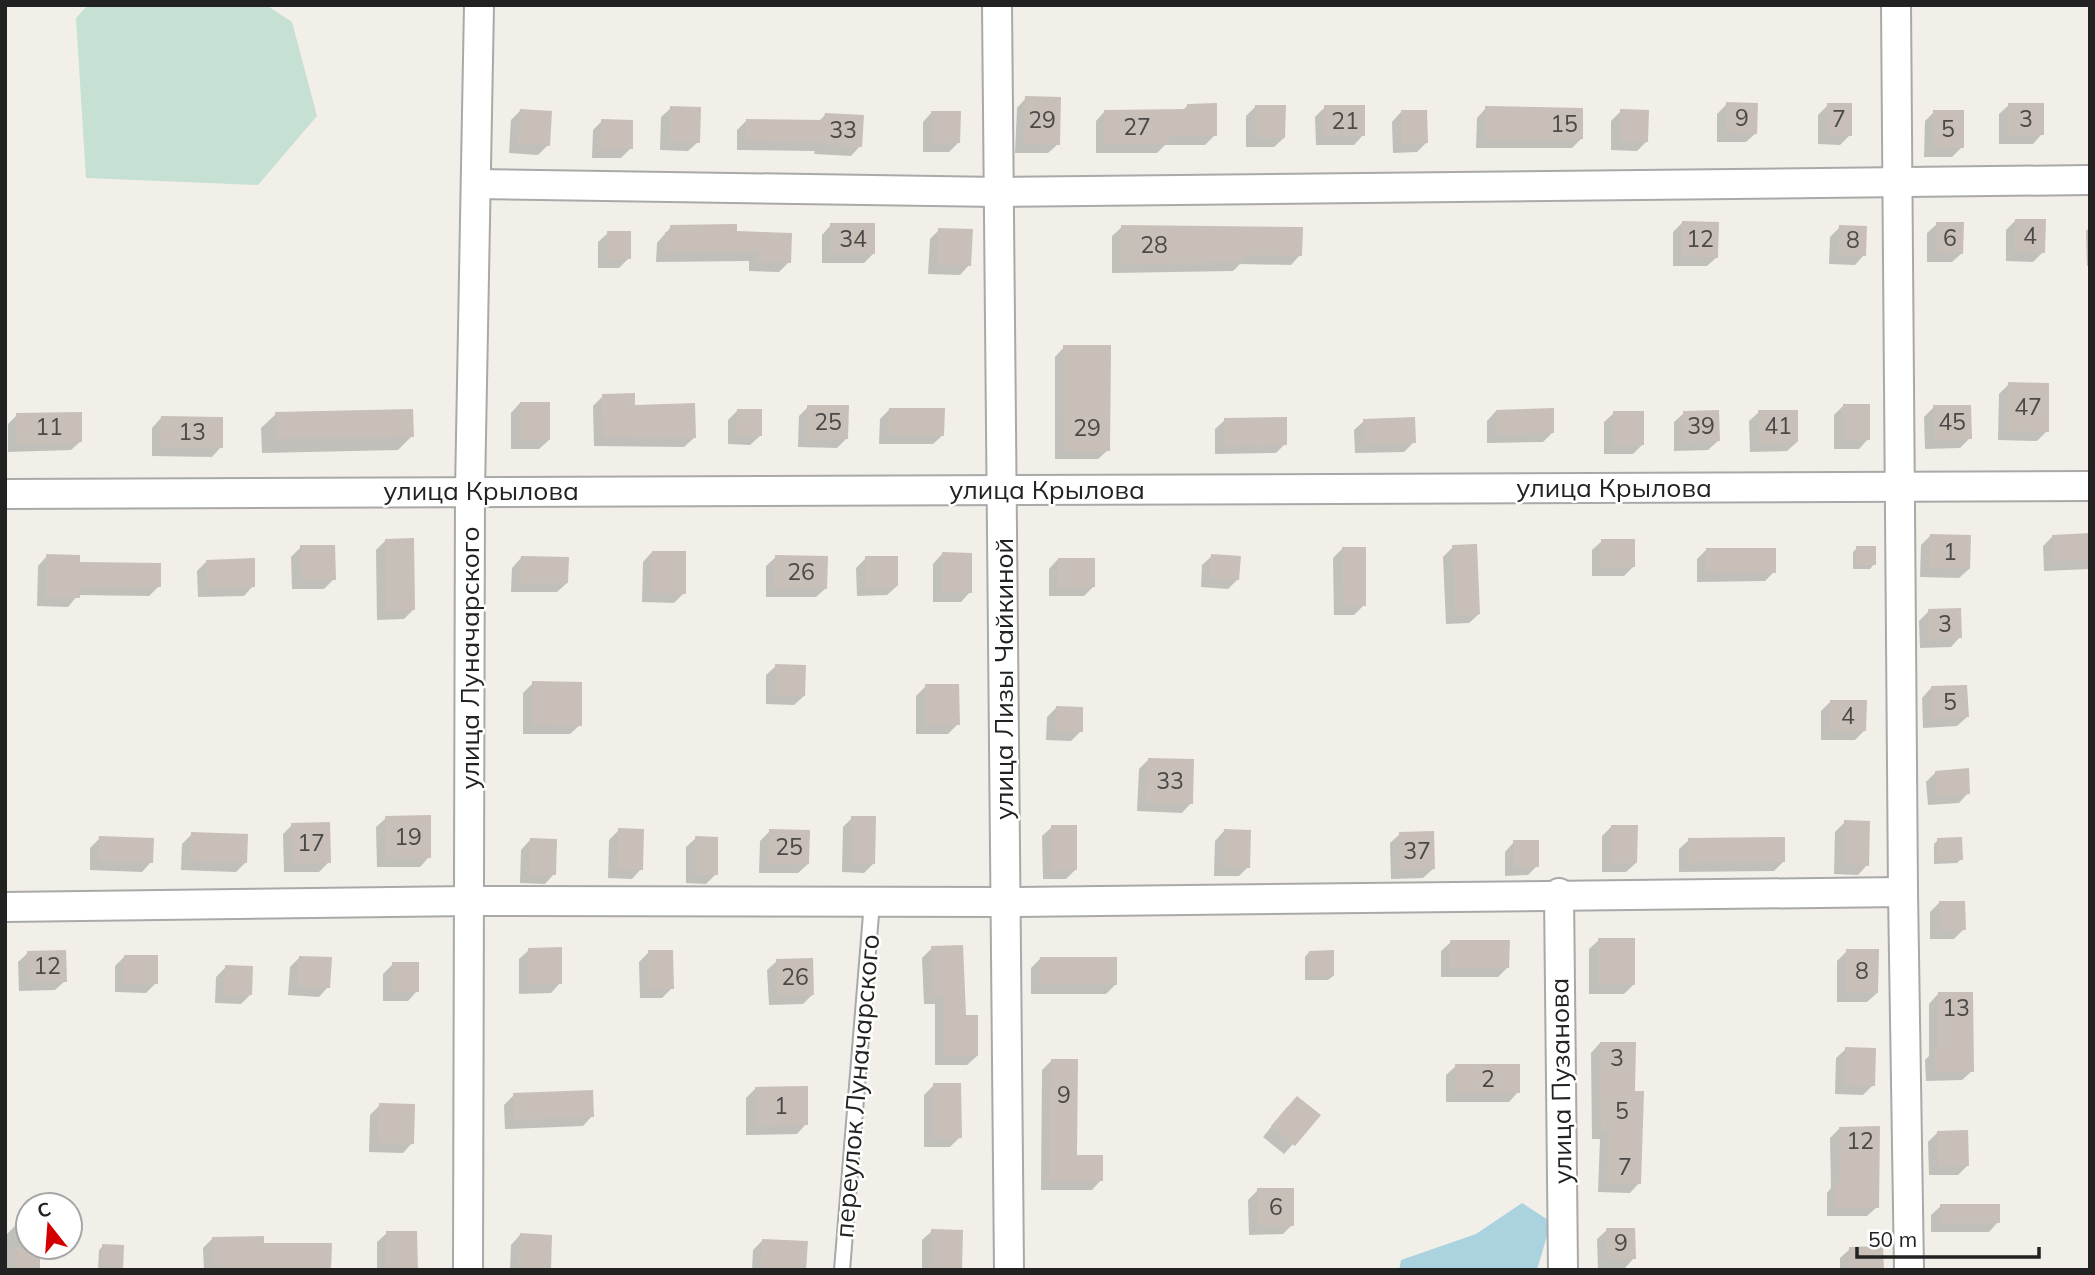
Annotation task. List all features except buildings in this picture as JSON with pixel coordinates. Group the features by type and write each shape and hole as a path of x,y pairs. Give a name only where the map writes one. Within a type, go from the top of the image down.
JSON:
{"street":[{"name":"улица Луначарского","path":"468,1270 470,491 479,5"},
{"name":"улица Лизы Чайкиной","path":"997,5 1009,1270"},
{"path":"1896,5 1903,892 1909,1270"},
{"path":"476,184 999,192 1898,185 2090,180"},
{"name":"улица Крылова","path":"5,494 2090,486"},
{"path":"5,907 469,901 1005,902 1559,893 1903,892"},
{"name":"улица Пузанова","path":"1559,893 1563,1270"}],"lane":[{"name":"переулок Луначарского","path":"842,1270 872,902"}],"green space":[{"path":"88,5 266,5 292,22 317,116 258,185 86,178 76,18"}],"water":[{"path":"1522,1203 1551,1222 1537,1270 1399,1270 1401,1260 1476,1234"}]}
